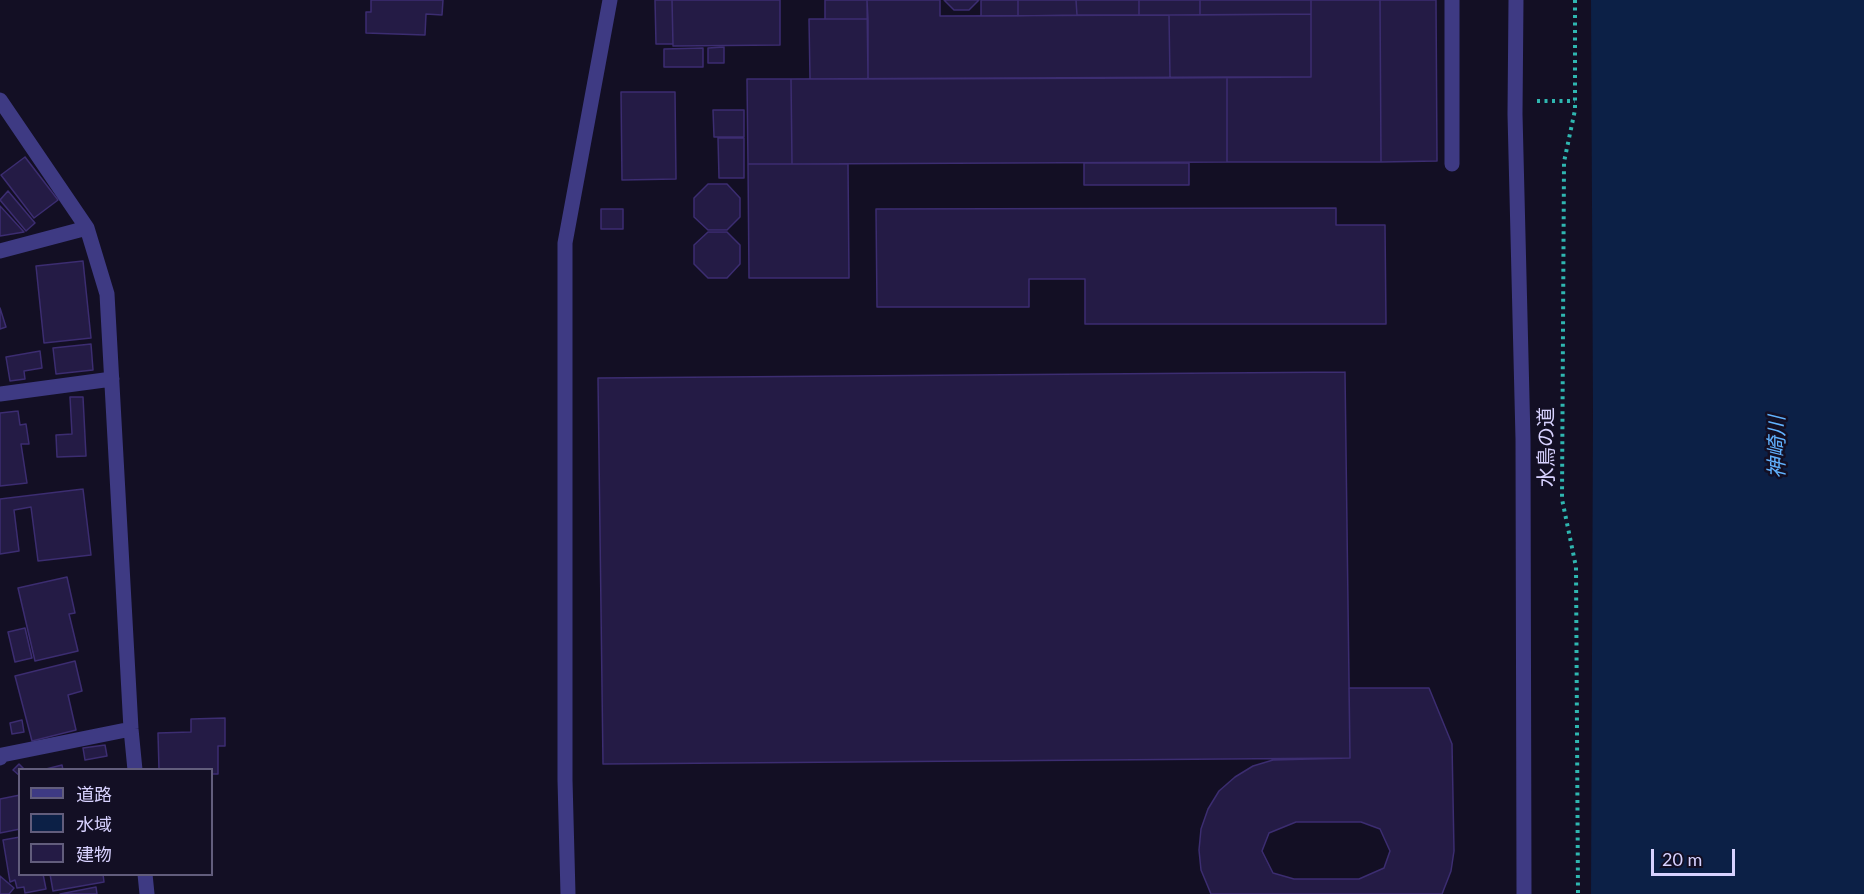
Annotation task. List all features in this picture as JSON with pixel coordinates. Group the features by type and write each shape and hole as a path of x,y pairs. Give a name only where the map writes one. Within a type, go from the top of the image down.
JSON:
{"street":[{"path":"568,894 565,780 565,243 610,0"},
{"path":"1452,0 1452,164"},
{"path":"1516,0 1515,114 1523,451 1524,894"},
{"path":"0,100 87,228 107,294 135,768"},
{"path":"0,251 87,228"},
{"path":"0,394 112,379"},
{"path":"1,755 131,729"},
{"path":"145,876 147,894"}],"path":[{"name":"水鳥の道","path":"1575,0 1575,110 1564,162 1562,499 1576,567 1578,894"},
{"path":"1556,101 1575,101"}],"water":[{"name":"神崎川","path":"1591,0 1864,0 1864,894 1591,894 1593,413"}],"building":[{"path":"371,0 443,0 442,15 426,14 425,35 366,33 366,12 371,12"},
{"path":"655,0 672,0 673,44 656,44"},
{"path":"672,0 780,0 780,45 673,46"},
{"path":"825,0 867,0 868,19 825,19"},
{"path":"867,0 940,0 940,16 1169,15 1170,78 868,79"},
{"path":"944,0 979,0 969,10 954,10"},
{"path":"981,0 1018,0 1018,16 981,16"},
{"path":"1018,0 1076,0 1077,15 1018,16"},
{"path":"1076,0 1139,0 1139,15 1077,15"},
{"path":"1139,0 1200,0 1200,15 1139,15"},
{"path":"1200,0 1311,0 1311,14 1200,15"},
{"path":"1311,0 1380,0 1381,162 1227,162 1227,77 1311,77"},
{"path":"1380,0 1436,0 1437,161 1381,162"},
{"path":"1311,14 1311,77 1170,78 1169,15"},
{"path":"809,19 868,19 868,79 810,79"},
{"path":"724,47 724,63 708,63 708,48"},
{"path":"703,48 703,67 664,67 664,49"},
{"path":"1227,77 1227,162 792,164 791,79"},
{"path":"747,79 791,79 792,164 748,164"},
{"path":"621,92 675,92 676,179 622,180"},
{"path":"713,110 744,110 744,137 714,137"},
{"path":"718,138 744,138 744,178 719,178"},
{"path":"25,157 58,200 34,218 1,175"},
{"path":"1084,163 1189,163 1189,185 1084,185"},
{"path":"748,164 848,164 849,278 749,278"},
{"path":"708,184 727,184 740,198 740,217 727,230 708,230 694,217 694,198"},
{"path":"8,191 35,223 26,231 0,200"},
{"path":"0,206 24,232 0,236"},
{"path":"1336,208 1336,225 1385,225 1386,324 1085,324 1085,279 1029,279 1029,307 877,307 876,209"},
{"path":"601,209 623,209 623,229 601,229"},
{"path":"708,232 727,232 740,245 740,264 727,278 708,278 694,264 694,245"},
{"path":"83,261 91,338 44,343 36,266"},
{"path":"0,308 6,327 0,329"},
{"path":"91,344 93,370 56,374 53,348"},
{"path":"40,351 42,368 24,371 25,379 10,381 6,357"},
{"path":"1345,372 1350,758 603,764 598,378"},
{"path":"70,397 83,397 86,456 57,457 56,435 72,434"},
{"path":"18,411 20,425 26,424 29,444 21,444 27,483 0,486 0,413"},
{"path":"83,489 91,555 38,561 31,507 14,510 19,551 0,554 0,499"},
{"path":"67,577 75,613 69,614 78,651 35,661 18,588"},
{"path":"25,628 32,658 15,662 8,632"},
{"path":"75,661 82,691 68,695 76,730 32,741 15,676"},
{"path":"1349,688 1429,688 1452,744 1454,851 1451,871 1442,894 1211,894 1201,870 1199,850 1201,829 1208,809 1219,791 1235,777 1253,766 1273,760 1350,758","holes":["1296,822 1361,822 1380,829 1390,851 1384,868 1359,879 1294,879 1273,873 1262,851 1269,833"]},
{"path":"225,718 225,746 218,746 218,774 213,774 213,768 159,768 158,733 191,732 191,719"},
{"path":"22,720 24,732 12,734 10,723"},
{"path":"105,745 107,756 85,760 83,748"},
{"path":"19,764 23,768 18,768 18,774 13,770"},
{"path":"18,795 18,829 0,833 0,799"},
{"path":"18,837 18,876 43,876 46,889 25,893 24,887 17,888 15,880 10,882 3,840"},
{"path":"0,876 14,888 9,894 0,894"},
{"path":"50,876 103,876 104,882 53,891"},
{"path":"96,887 97,894 60,894"}]}
